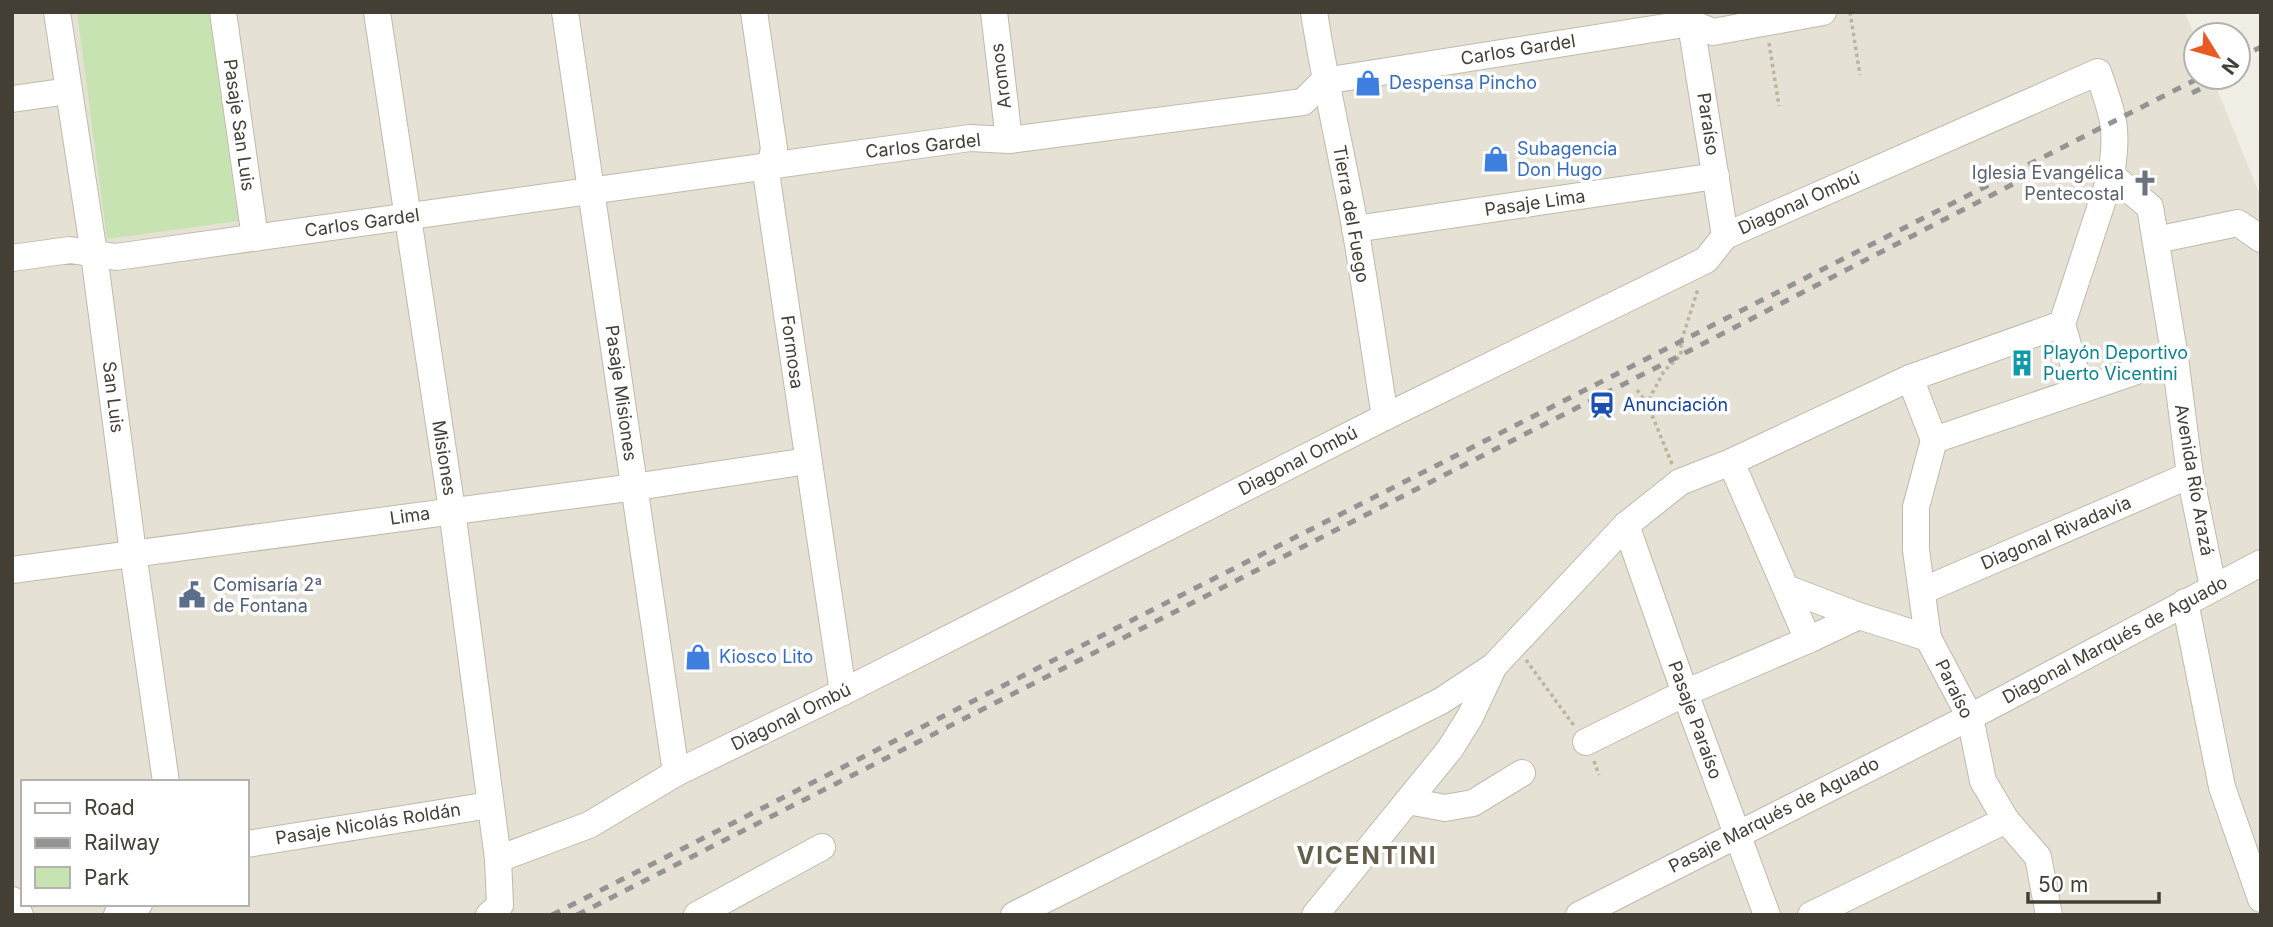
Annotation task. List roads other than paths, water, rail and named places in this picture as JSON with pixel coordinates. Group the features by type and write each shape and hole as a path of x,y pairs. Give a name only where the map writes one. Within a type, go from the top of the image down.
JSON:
{"street":[{"name":"San Luis","path":"57,12 94,254 166,780"},
{"name":"Pasaje San Luis","path":"223,12 256,238"},
{"name":"Misiones","path":"377,12 452,510 498,859 495,910"},
{"name":"Pasaje Misiones","path":"565,12 676,773"},
{"name":"Formosa","path":"754,12 774,149 767,179 843,692"},
{"name":"Aromos","path":"994,12 1009,140"},
{"name":"Tierra del Fuego","path":"1314,12 1324,81 1331,103 1355,229 1385,417"},
{"name":"Carlos Gardel","path":"12,258 70,250 116,257 970,138 1009,140 1303,102 1324,81 1690,18 1713,32 1823,12"},
{"name":"Paraíso","path":"1690,18 1725,236"},
{"name":"Diagonal Ombú","path":"498,859 589,825 676,773 843,692 1385,417 1706,260 1725,236 2098,72 2115,121 2115,153 2110,175"},
{"path":"12,99 69,91"},
{"path":"2081,390 2062,324 2110,175"},
{"name":"Avenida Río Arazá","path":"2110,175 2150,207 2175,359 2190,475 2213,587"},
{"name":"Pasaje Lima","path":"1355,229 1716,176"},
{"path":"2156,240 2238,223 2261,239"},
{"path":"1014,915 1441,701 1494,666 1626,525 1680,482 1731,462 1910,378 2062,324"},
{"path":"1934,440 2175,359"},
{"path":"1910,378 1934,440 1916,507 1916,550 1928,638"},
{"name":"Lima","path":"12,570 635,487 808,461"},
{"path":"1731,462 1808,640"},
{"name":"Diagonal Rivadavia","path":"1922,591 2190,475"},
{"name":"Pasaje Paraíso","path":"1626,525 1767,915"},
{"name":"Diagonal Marqués de Aguado","path":"1970,717 2261,563"},
{"name":"Paraíso","path":"1786,588 1859,616 1928,638 1970,717 1983,781 2006,820 2038,857 2049,915"},
{"path":"2185,602 2222,788 2261,899"},
{"path":"1586,741 1685,692 1859,616"},
{"path":"1315,915 1450,748 1470,717 1494,666"},
{"name":"Pasaje Marqués de Aguado","path":"1579,915 1970,717"},
{"path":"1408,802 1445,808 1473,803 1522,773"},
{"name":"Pasaje Nicolás Roldán","path":"248,844 490,805"},
{"path":"1811,915 2006,820"},
{"path":"697,915 822,847"},
{"path":"12,900 20,915"},
{"path":"117,915 137,906"}],"railway":[{"path":"2252,51 2261,47"},
{"path":"552,915 2182,87"},
{"path":"2192,93 2196,91"},
{"path":"577,915 2021,180"}],"place":[{"name":"Despensa Pincho","path":"1368,83"},
{"name":"Subagencia Don Hugo","path":"1496,159"},
{"name":"Iglesia Evangélica Pentecostal","path":"2145,183"},
{"name":"Playón Deportivo Puerto Vicentini","path":"2022,363"},
{"name":"Anunciación","path":"1602,405"},
{"name":"Comisaría 2ª de Fontana","path":"192,595"},
{"name":"Kiosco Lito","path":"698,657"}],"district":[{"name":"VICENTINI","path":"1367,856"}]}
